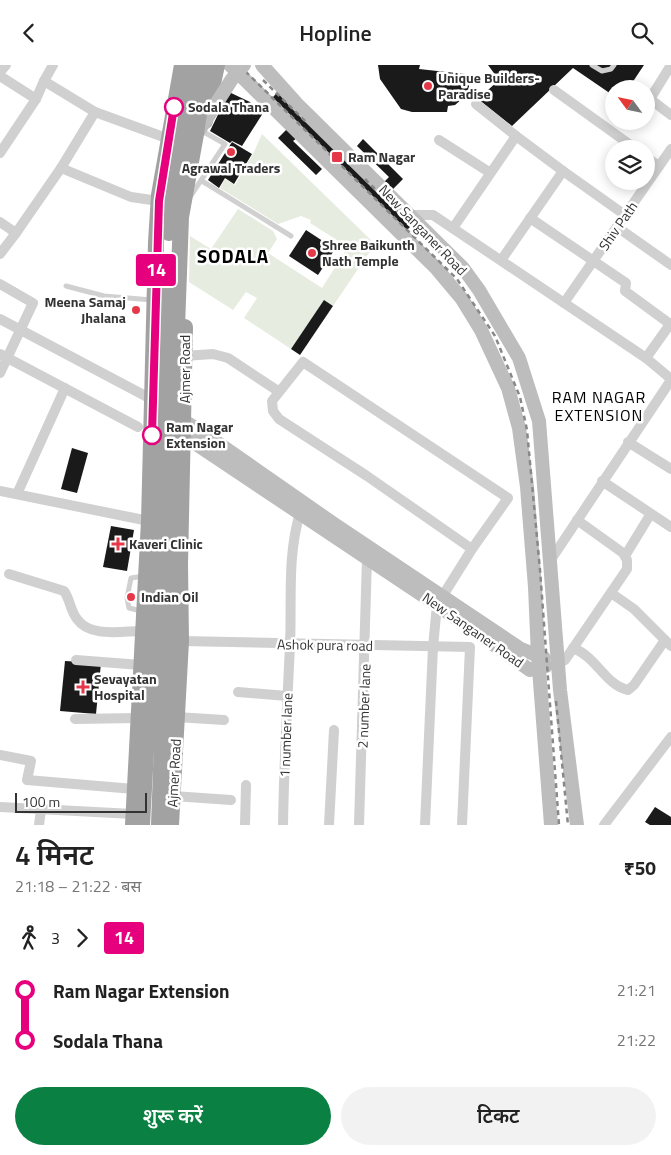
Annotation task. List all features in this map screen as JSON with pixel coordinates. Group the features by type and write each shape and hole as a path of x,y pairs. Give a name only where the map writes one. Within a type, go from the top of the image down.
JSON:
{"highway":[{"path":"136,821 155,586 171,201 193,65"},
{"path":"158,825 181,217 199,132 222,66"},
{"path":"136,821 134,789 137,718 149,521 145,431 153,407 159,201 181,71"},
{"name":"Ajmer Road","path":"171,825 181,641 180,564 189,199 199,132"}],"main road":[{"path":"199,132 227,86 244,65"},
{"name":"New Sanganer Road","path":"262,65 297,104 463,268 479,290 520,358 539,421 552,559 559,663 577,825"},
{"path":"181,71 222,66"},
{"name":"New Sanganer Road","path":"222,66 436,268 462,299 481,330 508,387 519,429 535,587 538,662 551,825"},
{"name":"New Sanganer Road","path":"153,407 184,421 440,600"},
{"name":"New Sanganer Road","path":"145,431 184,439 193,443 367,558 440,600 538,662 559,663"}],"street":[{"path":"6,65 0,74 36,99"},
{"path":"0,153 36,99 53,65"},
{"path":"671,65 650,99 671,115"},
{"path":"44,81 96,112 169,139"},
{"path":"554,89 624,140"},
{"path":"476,105 516,137 626,215"},
{"path":"0,254 61,168 96,112"},
{"path":"453,228 489,173 516,137"},
{"path":"439,140 489,173"},
{"name":"Shiv Path","path":"564,303 671,149"},
{"path":"655,164 659,167"},
{"path":"61,168 131,197 159,201"},
{"path":"502,259 563,171"},
{"path":"410,215 431,214 502,259 646,358 671,380 602,481 552,559"},
{"path":"530,218 626,283 625,291 670,323 646,358"},
{"path":"0,222 16,233"},
{"path":"617,227 671,265"},
{"path":"0,284 33,303 3,356 0,373"},
{"path":"0,319 20,328 153,407"},
{"path":"184,356 213,354 228,359 278,391"},
{"path":"3,356 145,431"},
{"path":"425,825 433,647 440,600 472,549 508,498 302,362 272,401 273,411 279,419 367,476 472,549"},
{"path":"16,494 65,388"},
{"path":"628,442 671,469"},
{"path":"602,481 650,515 671,527"},
{"path":"0,491 149,521"},
{"name":"1 number lane","path":"283,825 290,645 291,560 293,536 300,513"},
{"path":"625,556 650,515"},
{"path":"559,663 565,660 627,569 625,556 577,520"},
{"name":"2 number lane","path":"359,825 367,558"},
{"path":"9,573 64,591 76,618 83,627 95,631 143,631"},
{"path":"573,648 592,659 612,682 628,690 668,643 634,609 611,593"},
{"name":"Ashok pura road","path":"181,641 290,645 470,647 462,825"},
{"path":"76,660 141,665"},
{"path":"238,692 287,696"},
{"path":"176,717 224,720"},
{"path":"75,719 137,718"},
{"path":"329,825 334,730"},
{"path":"604,825 671,737"},
{"path":"0,755 31,761 27,780 134,789"},
{"path":"245,825 246,785"},
{"path":"172,796 231,800"},
{"path":"0,807 41,809 136,821"},
{"path":"39,825 41,809"}],"lane":[{"path":"592,65 602,71 611,69 614,65"},
{"path":"189,199 225,144 199,132"},
{"path":"202,181 290,236"},
{"path":"66,286 104,295 155,300"}],"shaded area":[{"path":"262,134 375,244 333,306 325,301 291,349 244,318 257,298 246,292 233,310 189,282 190,236 211,249 238,209 273,231 277,239 268,253 322,288 348,247 310,223 311,220 301,216 278,224 220,188 225,179 235,185"}],"building":[{"name":"Unique Builders- Paradise","path":"378,65 420,65 419,69 465,74 469,80 469,93 455,105 448,106 447,112 412,112 401,109 380,79"},
{"path":"488,65 644,65 634,80 605,80 605,90 573,68 512,126 478,99 499,80"},
{"name":"Ram Nagar","path":"284,85 384,182 389,177 357,146 363,139 403,179 392,190 420,217 399,238 297,138 293,141 322,169 316,175 278,138 287,129 264,107"},
{"path":"229,92 250,102 263,113 242,146 232,141 230,143 210,131"},
{"path":"232,142 252,154 234,184 225,178 219,188 208,180"},
{"name":"Shree Baikunth Nath Temple","path":"306,230 335,249 318,275 289,256"},
{"path":"324,300 333,306 300,355 291,349"},
{"path":"72,448 88,453 77,493 61,489"},
{"path":"111,526 134,530 127,571 103,567"},
{"path":"65,661 101,663 96,714 60,711"},
{"path":"655,807 671,817 671,825 650,825 645,822"}],"railway":[{"path":"239,65 457,279 495,336 520,397 527,430 540,570 559,825"},
{"path":"263,80 306,122"},
{"path":"365,179 420,234"},
{"path":"556,701 568,825"}],"bus line":[{"name":"14","path":"152,435 156,242 159,195 174,107"}],"place":[{"name":"Unique Builders- Paradise","path":"428,86"},
{"name":"Sodala Thana","path":"174,107"},
{"name":"Agrawal Traders","path":"231,152"},
{"name":"Ram Nagar","path":"337,157"},
{"name":"Shree Baikunth Nath Temple","path":"312,253"},
{"name":"Meena Samaj Jhalana","path":"136,310"},
{"name":"Ram Nagar Extension","path":"152,435"},
{"name":"Kaveri Clinic","path":"118,544"},
{"name":"Indian Oil","path":"131,597"},
{"name":"Sevayatan Hospital","path":"83,687"}],"district":[{"name":"SODALA","path":"233,256"},
{"name":"RAM NAGAR EXTENSION","path":"599,406"}]}
